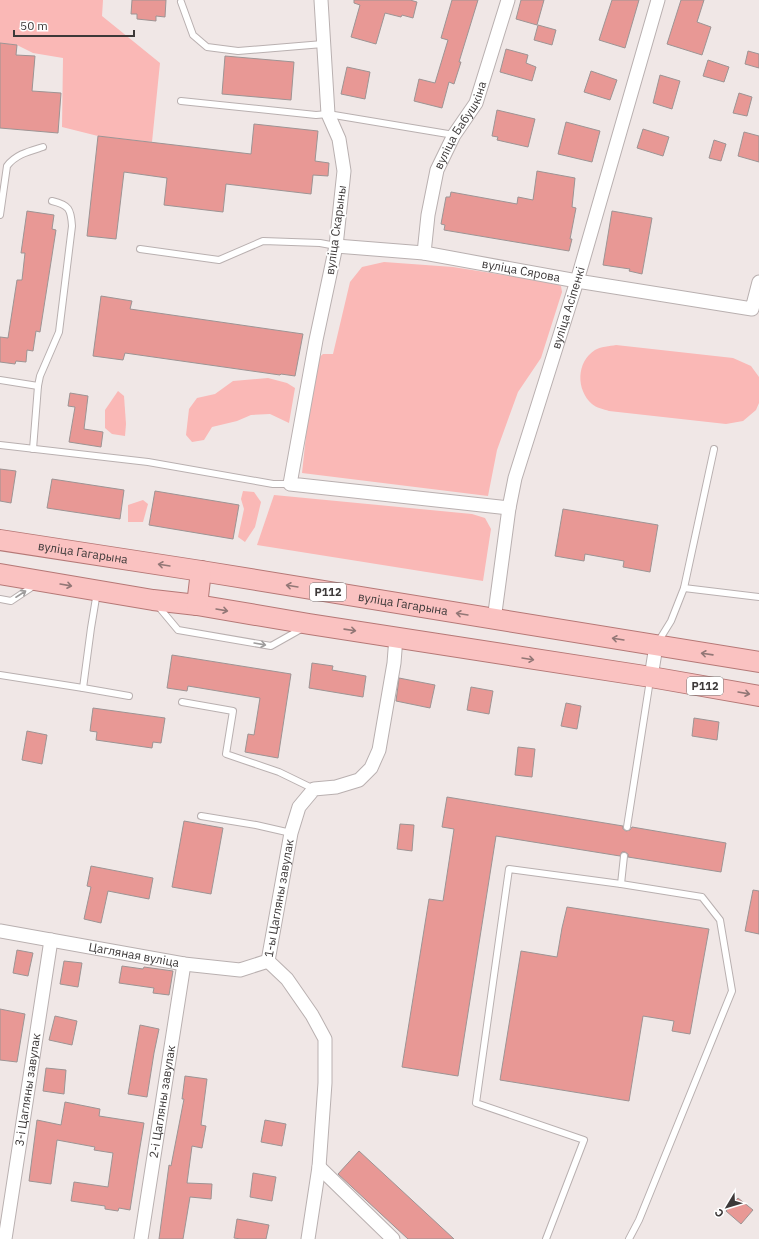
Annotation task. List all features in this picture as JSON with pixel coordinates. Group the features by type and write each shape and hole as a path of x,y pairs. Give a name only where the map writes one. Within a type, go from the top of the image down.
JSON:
{"main road":[{"name":"вуліца Гагарына","path":"0,540 201,571 494,620 759,662"},
{"path":"197,606 201,571"},
{"name":"Р112","path":"0,574 153,600 651,677 759,696"}],"street":[{"name":"вуліца Скарыны","path":"290,484 316,340 336,246 344,171 339,138 328,114 321,0"},
{"name":"вуліца Бабушкіна","path":"424,253 428,215 437,170 454,135 476,103 508,0"},
{"name":"вуліца Асіпенкі","path":"494,620 509,508 515,478 577,281 658,0"},
{"name":"вуліца Сярова","path":"336,246 424,253 577,281 752,309 759,282"},
{"path":"290,484 509,508"},
{"path":"314,789 336,787 359,780 371,768 379,750 394,663 396,637"},
{"path":"651,677 656,646"},
{"name":"1-ы Цагляны завулак","path":"308,1239 319,1167 325,1083 326,1039 312,1015 287,979 268,961 290,832 298,807 314,789"},
{"name":"Цагляная вуліца","path":"0,931 184,964 240,970 268,961"},
{"name":"3-і Цагляны завулак","path":"5,1239 52,940"},
{"name":"2-і Цагляны завулак","path":"141,1239 184,964"},
{"path":"319,1167 393,1239"}],"lane":[{"path":"181,2 192,35 207,47 238,51 323,44"},
{"path":"181,101 316,115 328,114 454,135"},
{"path":"0,215 7,166 11,160 18,156 43,147"},
{"path":"33,449 38,386 40,376 59,332 72,226 72,215 66,206 52,201"},
{"path":"140,249 219,260 262,241 320,242 336,246"},
{"path":"0,380 38,386"},
{"path":"0,444 148,462 273,484 290,484"},
{"path":"656,646 671,621 684,588 714,449"},
{"path":"0,599 10,601 41,581"},
{"path":"684,588 759,597"},
{"path":"83,688 97,591"},
{"path":"153,600 178,630 271,646 309,624"},
{"path":"0,675 129,696"},
{"path":"627,827 651,677"},
{"path":"182,702 233,711 226,754 278,772 314,789"},
{"path":"201,816 290,832"},
{"path":"621,884 624,856"},
{"path":"546,1239 584,1140 476,1103 509,868 702,897 720,920 732,991 639,1220 629,1239"}],"shaded area":[{"path":"0,0 103,0 102,16 160,63 152,142 98,136 62,127 63,58 33,53 17,45 0,43"},
{"path":"384,262 453,267 555,283 561,286 562,292 541,358 518,392 497,450 488,496 302,473 314,362 323,354 333,354 350,282 362,267"},
{"path":"616,345 733,358 751,366 759,377 759,403 756,410 743,421 726,424 609,411 596,406 592,404 583,391 580,376 581,369 589,355 595,350 602,347"},
{"path":"268,378 287,383 295,388 289,423 270,414 251,415 237,421 212,427 204,440 192,442 186,435 189,409 197,398 215,394 233,381"},
{"path":"118,391 124,396 126,424 125,436 112,434 105,428 105,410"},
{"path":"243,491 254,492 261,502 255,527 245,542 238,537 244,509 241,499"},
{"path":"274,495 472,514 485,518 491,529 483,581 257,545"},
{"path":"143,500 148,504 143,522 128,522 128,505"}],"building":[{"path":"132,0 166,0 165,17 156,16 156,21 137,19 137,14 131,14"},
{"path":"354,0 410,0 417,2 413,18 385,13 376,44 351,37 360,5 354,3"},
{"path":"452,0 478,0 459,62 461,62 454,84 449,82 442,108 414,101 419,79 435,83 448,40 441,38"},
{"path":"521,0 544,0 537,25 516,19"},
{"path":"612,0 639,0 625,48 599,40"},
{"path":"681,0 704,0 697,22 711,27 702,55 667,44"},
{"path":"538,25 556,30 552,45 534,40"},
{"path":"0,43 17,45 16,55 35,56 32,91 61,93 58,133 0,128"},
{"path":"506,49 528,55 526,63 536,67 532,81 500,72"},
{"path":"748,51 759,54 759,68 745,64"},
{"path":"225,56 294,62 291,100 222,94"},
{"path":"708,60 729,67 724,82 703,76"},
{"path":"347,67 370,72 365,99 341,94"},
{"path":"591,71 617,80 610,100 584,92"},
{"path":"660,75 680,81 672,109 653,103"},
{"path":"739,93 752,97 747,116 733,113"},
{"path":"497,110 535,119 528,147 497,140 498,137 492,136"},
{"path":"566,122 600,131 592,162 558,154"},
{"path":"254,124 318,131 315,161 329,163 328,176 313,175 311,194 226,184 223,212 164,205 167,178 124,172 116,239 87,236 98,136 251,154"},
{"path":"643,129 669,137 663,156 637,148"},
{"path":"744,132 759,136 759,162 738,156"},
{"path":"714,140 726,144 721,161 709,158"},
{"path":"537,171 575,178 572,207 576,208 569,251 444,230 445,225 441,224 446,197 450,197 451,192 517,204 518,197 533,200"},
{"path":"27,211 54,215 52,229 56,230 40,332 36,331 33,351 27,350 26,362 16,361 15,364 0,362 0,337 8,338 17,280 22,280 25,253 21,253"},
{"path":"612,211 652,218 642,274 629,271 630,269 603,265"},
{"path":"101,296 132,301 130,309 303,334 295,376 125,353 123,360 93,356"},
{"path":"70,393 88,396 84,429 103,432 101,447 69,442 75,407 68,406"},
{"path":"0,469 16,471 11,503 0,501"},
{"path":"52,479 124,490 120,519 47,508"},
{"path":"155,491 239,505 233,539 149,525"},
{"path":"563,509 658,525 650,572 623,567 624,561 585,554 584,561 555,556"},
{"path":"172,655 291,674 278,758 245,752 248,734 254,735 260,698 188,686 187,691 167,688"},
{"path":"312,663 333,666 332,670 366,676 363,697 309,688"},
{"path":"399,678 435,685 430,708 396,701"},
{"path":"471,687 493,691 489,714 467,710"},
{"path":"566,703 581,706 577,729 561,726"},
{"path":"93,708 165,718 161,743 153,742 152,748 96,740 97,732 90,731"},
{"path":"694,718 719,722 717,740 692,736"},
{"path":"27,731 47,735 42,764 22,760"},
{"path":"518,747 535,749 532,777 515,775"},
{"path":"447,797 623,826 623,829 626,831 630,830 632,827 726,843 721,872 628,857 628,854 625,852 622,852 620,856 496,836 458,1076 402,1067 429,899 443,901 454,829 442,827"},
{"path":"184,821 223,828 211,894 172,887"},
{"path":"400,824 414,825 412,851 397,849"},
{"path":"91,866 153,878 149,899 108,891 101,923 84,919 91,887 87,886"},
{"path":"753,890 759,891 759,934 745,931"},
{"path":"567,907 709,929 690,1034 672,1031 674,1021 643,1016 629,1101 500,1080 521,951 557,957"},
{"path":"17,950 33,953 28,976 13,973"},
{"path":"64,961 82,963 78,987 60,984"},
{"path":"122,966 173,971 169,995 153,993 154,988 119,983"},
{"path":"0,1009 25,1014 17,1062 0,1060"},
{"path":"55,1016 77,1021 72,1045 49,1040"},
{"path":"140,1025 159,1029 147,1097 128,1094"},
{"path":"46,1068 66,1070 64,1094 43,1091"},
{"path":"185,1076 207,1079 201,1125 206,1126 202,1148 192,1146 187,1183 212,1184 211,1199 190,1197 183,1239 159,1239 169,1165 171,1166 184,1099 182,1099"},
{"path":"65,1102 100,1109 99,1116 144,1123 130,1210 119,1208 118,1211 105,1209 105,1206 71,1201 74,1182 108,1187 113,1153 94,1150 95,1147 57,1140 51,1184 29,1181 37,1120 61,1125"},
{"path":"265,1120 286,1124 282,1146 261,1142"},
{"path":"359,1151 454,1239 408,1239 338,1174"},
{"path":"253,1173 276,1177 272,1201 250,1197"},
{"path":"738,1198 753,1210 741,1224 726,1211"},
{"path":"237,1219 269,1225 266,1239 234,1238"}]}
